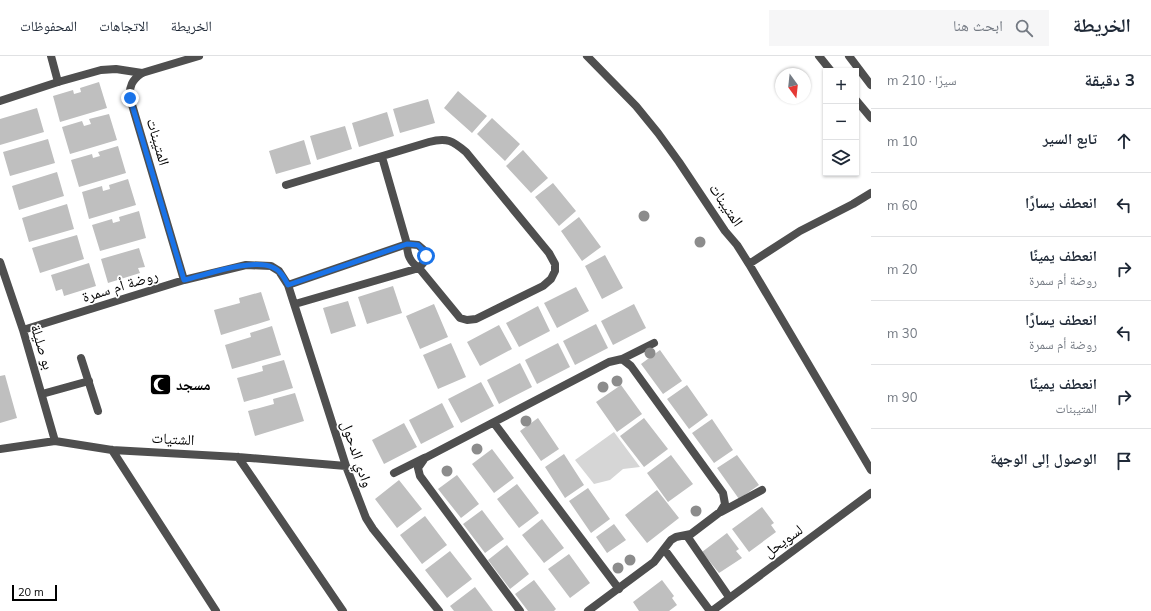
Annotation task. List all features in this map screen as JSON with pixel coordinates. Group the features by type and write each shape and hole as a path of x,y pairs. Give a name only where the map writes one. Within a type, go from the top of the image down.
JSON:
{"street":[{"path":"51,56 58,82"},
{"path":"0,101 92,72 110,69 142,74 199,56"},
{"name":"المتيبنات","path":"587,56 636,106 658,133 725,231 737,244 871,470"},
{"path":"819,56 829,68"},
{"path":"849,56 871,84"},
{"name":"المتيبنات","path":"142,74 134,79 130,85 130,98 184,280"},
{"path":"859,104 871,118"},
{"path":"286,186 440,139 448,140 466,152 543,244 555,264 555,271 551,279 543,286 476,319 467,320 460,318 409,258 407,253 407,244 382,157"},
{"path":"749,264 800,230 853,204 871,193"},
{"path":"288,285 407,244 418,245 425,252 425,261 419,268 295,304"},
{"name":"بو صليلة","path":"0,262 23,330 55,441"},
{"name":"روضة أم سمرة","path":"23,330 184,280 246,265 258,264 271,266 279,270 288,285"},
{"name":"وادي الدحول","path":"288,285 346,466 366,518 439,611"},
{"path":"394,473 494,423 609,362 622,359 654,343"},
{"path":"81,358 98,411"},
{"path":"622,359 632,366 723,493 725,504 720,512"},
{"path":"42,394 89,381"},
{"path":"494,423 619,589"},
{"name":"الشتيات","path":"0,449 55,441 112,450 238,457 346,466"},
{"path":"112,450 216,611"},
{"path":"238,457 343,611"},
{"path":"425,458 418,468 420,476 520,611"},
{"path":"588,611 654,562 671,540 676,537 687,536 695,532 720,512 762,490"},
{"name":"لسويحل","path":"711,611 871,494"},
{"path":"687,536 729,597"},
{"path":"664,549 711,611"}],"shaded area":[{"path":"614,432 640,467 623,469 610,480 594,484 575,460"}],"building":[{"path":"99,82 107,108 60,122 53,96 73,90 74,94 81,92 80,88"},
{"path":"458,91 487,116 472,133 444,108"},
{"path":"428,99 435,123 400,133 393,109"},
{"path":"37,108 44,132 0,145 0,119"},
{"path":"387,112 394,136 359,147 352,123"},
{"path":"109,114 117,140 70,154 62,127 82,121 84,126 91,124 89,119"},
{"path":"492,118 520,144 505,161 477,134"},
{"path":"345,126 352,149 317,160 310,136"},
{"path":"48,139 55,163 10,176 3,152"},
{"path":"304,140 311,164 276,174 269,151"},
{"path":"118,146 126,173 79,187 71,160 92,154 93,158 100,156 98,152"},
{"path":"523,150 548,178 531,193 506,166"},
{"path":"57,172 64,196 19,210 12,186"},
{"path":"128,179 136,205 89,219 82,192 102,186 103,191 110,189 109,185"},
{"path":"553,183 576,211 559,226 535,197"},
{"path":"67,204 74,229 29,242 22,218"},
{"path":"139,211 146,238 100,251 92,225 112,219 113,223 120,221 119,217"},
{"path":"579,217 601,247 582,261 561,231"},
{"path":"77,235 84,259 40,273 32,248"},
{"path":"139,248 145,267 138,268 140,273 108,283 101,259"},
{"path":"605,255 623,288 602,299 585,266"},
{"path":"89,263 96,286 64,296 62,289 56,291 51,275"},
{"path":"393,286 402,313 367,324 358,297"},
{"path":"576,287 589,311 557,328 544,303"},
{"path":"261,292 270,320 221,335 214,310 240,303 239,298"},
{"path":"348,301 356,326 331,334 323,308"},
{"path":"434,304 448,337 420,349 406,316"},
{"path":"634,304 646,328 613,345 601,321"},
{"path":"538,306 550,331 519,347 506,323"},
{"path":"596,324 608,348 575,365 563,341"},
{"path":"499,325 512,349 480,366 467,342"},
{"path":"272,326 281,355 232,369 225,345 251,337 250,333"},
{"path":"451,343 466,377 438,389 423,355"},
{"path":"558,343 570,367 537,384 525,360"},
{"path":"660,350 682,381 663,394 641,364"},
{"path":"284,360 293,388 244,402 237,378 263,371 262,366"},
{"path":"520,363 532,387 499,404 487,380"},
{"path":"5,375 17,418 0,423 0,376"},
{"path":"481,382 494,406 461,423 448,399"},
{"path":"621,385 642,414 617,432 596,402"},
{"path":"687,385 708,415 689,429 667,399"},
{"path":"295,393 304,421 255,436 248,411 274,404 273,399"},
{"path":"442,403 454,427 421,444 409,420"},
{"path":"538,418 559,449 541,461 520,431"},
{"path":"644,418 668,449 644,467 620,436"},
{"path":"712,419 733,450 714,463 692,433"},
{"path":"404,423 417,447 384,464 372,440"},
{"path":"492,449 514,478 494,493 472,464"},
{"path":"564,454 584,485 565,498 545,467"},
{"path":"671,455 693,484 668,502 647,473"},
{"path":"737,455 759,485 739,499 717,468"},
{"path":"457,475 479,504 461,518 438,489"},
{"path":"399,480 422,509 397,528 375,499"},
{"path":"517,484 539,513 519,528 497,499"},
{"path":"588,488 610,519 591,533 569,501"},
{"path":"657,490 679,518 647,543 625,515"},
{"path":"762,507 774,523 771,525 776,532 749,552 732,529"},
{"path":"482,510 504,539 485,553 463,524"},
{"path":"425,516 447,545 422,564 400,535"},
{"path":"542,519 564,548 544,563 522,535"},
{"path":"614,524 626,540 607,553 596,537"},
{"path":"727,533 739,549 736,551 742,558 719,573 702,552"},
{"path":"507,545 529,574 510,589 488,560"},
{"path":"450,551 472,579 447,598 425,570"},
{"path":"569,554 590,583 570,598 548,569"},
{"path":"534,580 556,609 554,611 528,611 515,594"},
{"path":"662,580 674,596 672,598 677,605 669,611 639,611 633,602"},
{"path":"475,587 493,611 454,611 450,606"}],"place":[{"name":"مسجد","path":"160,385"}],"route":[{"path":"130,98 184,280 246,265 258,264 271,266 279,270 284,276 288,285 407,244 414,243 418,245 425,252 426,256"}]}
